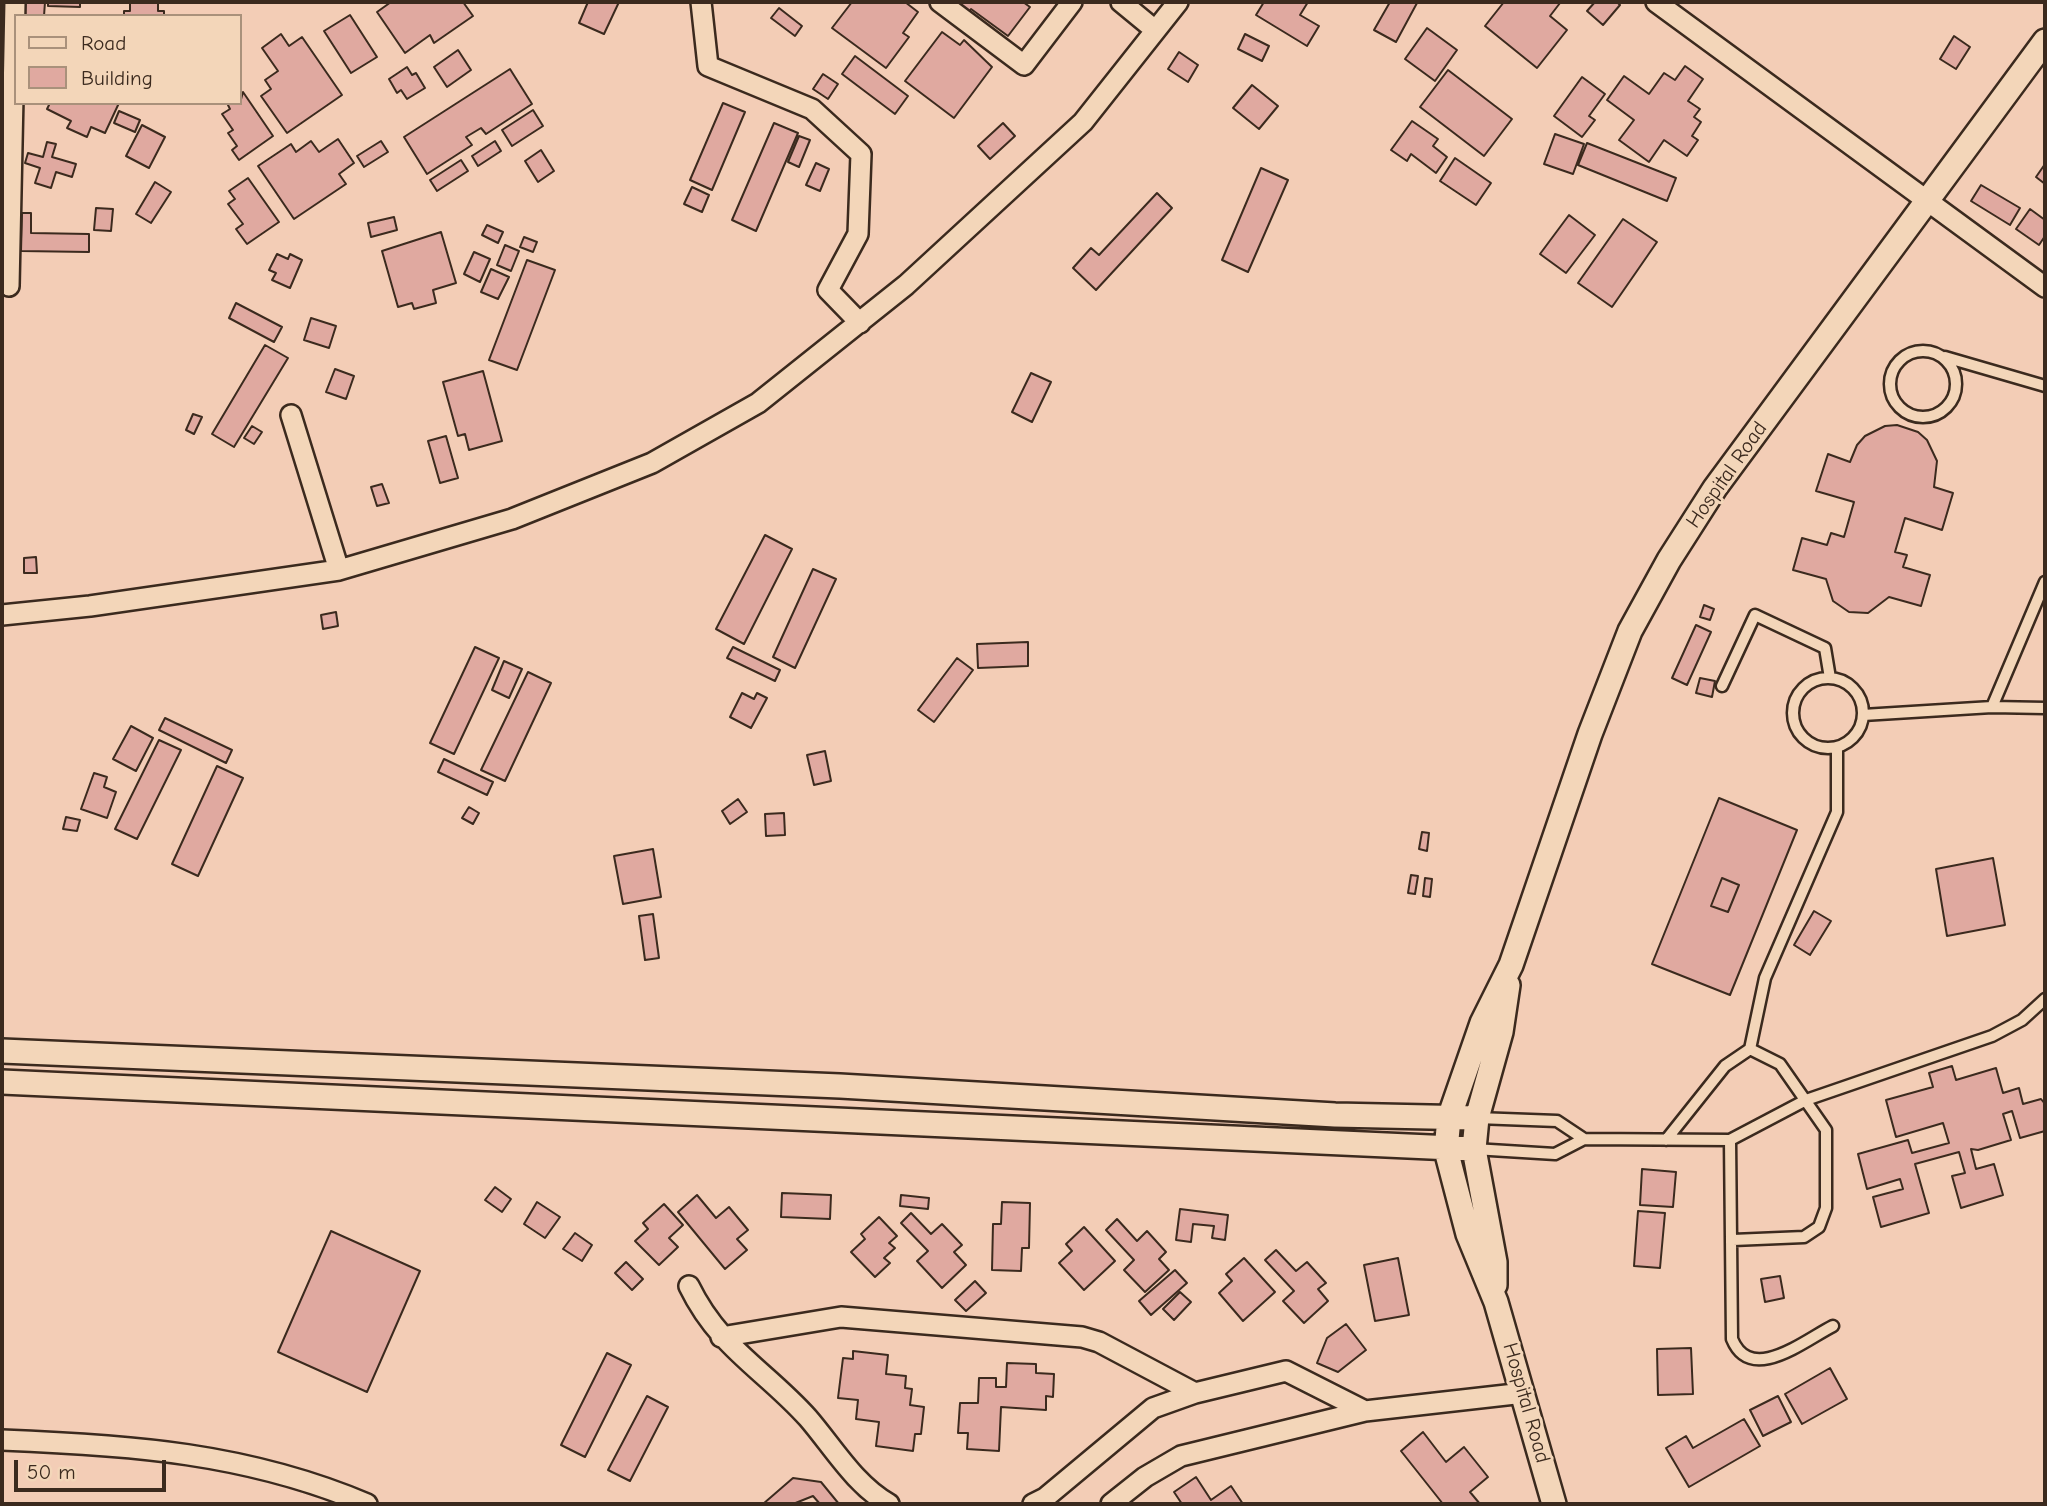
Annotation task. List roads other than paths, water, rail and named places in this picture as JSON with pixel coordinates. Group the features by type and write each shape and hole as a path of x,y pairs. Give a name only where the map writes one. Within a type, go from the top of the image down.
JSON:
{"street":[{"path":"701,2 708,66 812,108 861,154 858,234 828,290 860,323"},
{"path":"940,2 1024,65 1072,2"},
{"path":"1121,2 1155,30"},
{"path":"2,615 90,606 339,570 512,519 652,463 758,403 860,323 956,241 1083,122 1178,2"},
{"path":"1656,2 2045,287"},
{"name":"Hospital Road","path":"1511,965 1590,734 1630,631 1669,560 1715,488 2045,41"},
{"path":"9,286 14,83"},
{"path":"291,415 339,570"},
{"path":"1496,1302 1495,1262 1474,1149 1476,1118 1501,1032 1511,965"},
{"path":"1496,1302 1468,1234 1446,1150 1449,1118 1482,1023 1511,965"},
{"path":"2,1051 840,1086 1335,1115 1476,1118"},
{"path":"345,1096 346,1064"},
{"path":"2,1082 839,1118 1335,1145 1474,1149"},
{"path":"839,1118 840,1086"},
{"path":"1335,1115 1335,1145"},
{"path":"689,1286 702,1315 721,1337 806,1416 851,1470 877,1497 889,1504"},
{"name":"Hospital Road","path":"1496,1302 1554,1504"},
{"path":"721,1337 841,1317 1082,1337 1099,1342 1195,1393"},
{"path":"1033,1504 1045,1498 1153,1408 1195,1393 1286,1371 1365,1411"},
{"path":"1111,1504 1145,1477 1181,1456 1365,1411 1524,1393"},
{"path":"2,1440 120,1445 208,1457 282,1475 367,1504"}],"lane":[{"path":"1944,357 1956,377 1952,400 1945,409 1923,418 1901,410 1894,401 1889,379 1900,358 1922,350 2045,386"},
{"path":"1992,707 2045,582"},
{"path":"1722,687 1755,615 1825,648 1830,678"},
{"path":"1830,678 1841,680 1858,694 1863,715 1855,735 1837,747 1815,746 1806,740 1794,722 1793,710 1801,690 1809,683 1830,678"},
{"path":"1863,715 1992,707 2045,708"},
{"path":"1666,1140 1726,1066 1750,1049 1765,978 1837,812 1837,747"},
{"path":"1474,1149 1555,1154 1584,1139 1730,1140 1807,1100 1992,1036 2022,1020 2045,999"},
{"path":"1733,1240 1804,1237 1823,1221 1826,1208 1826,1130 1780,1064 1750,1049"},
{"path":"1476,1118 1557,1121 1584,1139"},
{"path":"1730,1140 1732,1339 1739,1352 1753,1360 1769,1360 1833,1326"}]}
